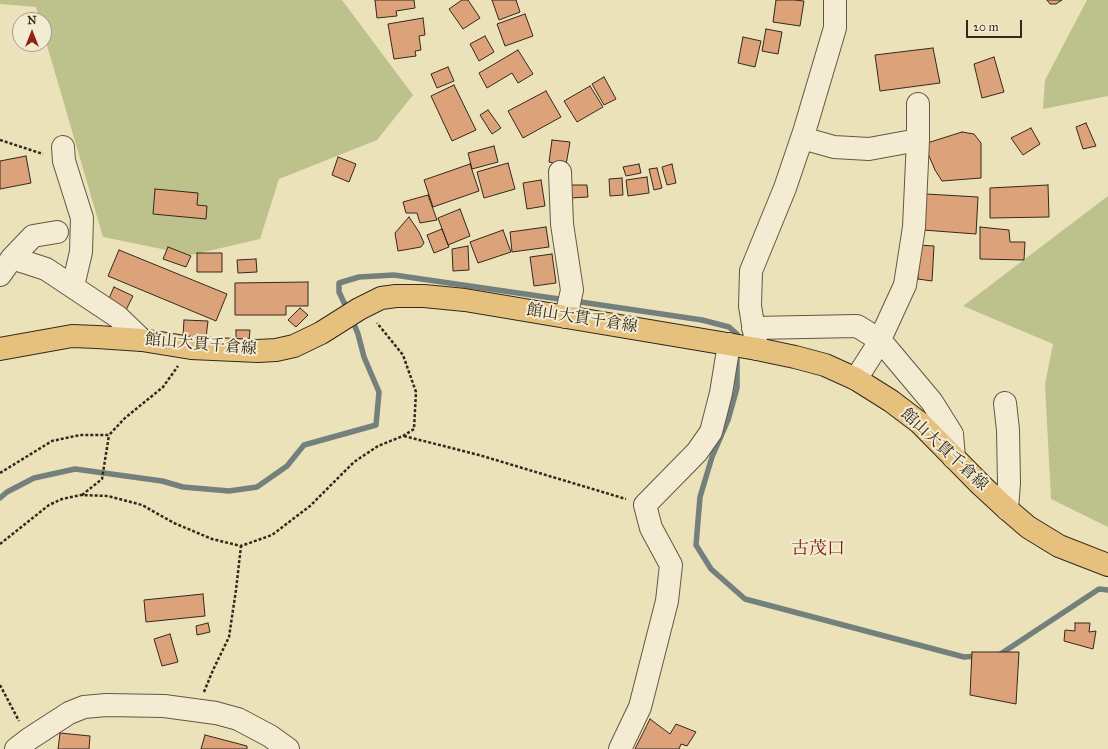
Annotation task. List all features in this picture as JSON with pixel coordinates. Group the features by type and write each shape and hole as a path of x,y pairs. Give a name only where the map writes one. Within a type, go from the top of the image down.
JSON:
{"main road":[{"name":"館山大貫千倉線","path":"0,348 72,336 142,340 191,348 258,351 276,350 294,346 321,333 381,298 396,296 424,296 465,300 729,344 755,338 795,357 825,365 856,379 891,401 920,423 954,458 1028,527 1058,546 1108,565"}],"street":[{"path":"835,0 835,28 802,138 785,188 751,271 750,306 755,338 857,326 880,340 932,402 952,434 954,458"},
{"path":"856,379 877,346 906,285 914,227 918,104"},
{"path":"802,138 834,147 869,149 918,140"},
{"path":"64,154 82,218 81,252 73,286"},
{"path":"560,172 562,224 572,290 566,317"},
{"path":"6,267 33,236 57,232"},
{"path":"6,267 46,269 118,317 142,340"},
{"path":"620,749 640,707 667,601 671,565 651,528 645,505 697,452 711,432 721,393 729,344"},
{"path":"1005,404 1008,430 1009,483 1007,509"},
{"path":"23,744 69,713 84,707 106,705 164,706 216,713 238,719 270,736 288,749"}],"path":[{"path":"0,140 64,154"},
{"path":"0,544 48,505 62,499 81,495 108,496 142,505 174,523 212,539 241,546 272,535 310,506 354,462 378,446 403,436 414,429 416,392 403,355 362,308"},
{"path":"81,495 102,479 109,435 125,418 163,387 191,348"},
{"path":"0,473 52,441 80,435 109,435"},
{"path":"403,436 479,455 645,505"},
{"path":"196,710 229,637 241,546"},
{"path":"0,684 23,744"}],"green space":[{"path":"0,0 342,0 413,95 377,140 279,179 260,239 191,255 103,237 49,52 52,52 52,12 38,12 36,7 0,4"},
{"path":"1087,0 1108,0 1108,96 1043,109 1045,80"},
{"path":"1108,196 1108,527 1051,499 1045,384 1053,344 963,306"}],"building":[{"path":"375,0 414,0 415,8 396,11 397,16 377,18"},
{"path":"462,0 468,0 480,18 463,29 449,9"},
{"path":"492,0 516,0 520,12 499,20"},
{"path":"776,0 804,1 800,26 773,22"},
{"path":"1047,0 1062,0 1056,4 1050,4"},
{"path":"525,14 533,36 505,46 497,24"},
{"path":"423,18 425,35 419,36 421,50 415,51 416,56 394,59 388,24"},
{"path":"766,29 782,32 778,54 762,51"},
{"path":"485,36 494,52 479,61 470,44"},
{"path":"743,37 761,41 755,67 738,63"},
{"path":"933,48 940,83 880,91 875,55"},
{"path":"518,50 533,74 518,83 512,73 487,88 479,73"},
{"path":"994,57 1004,92 982,98 974,64"},
{"path":"448,67 454,81 437,88 431,74"},
{"path":"604,77 616,99 604,105 592,84"},
{"path":"454,85 476,130 452,141 431,96"},
{"path":"590,86 603,107 577,122 564,101"},
{"path":"546,91 561,117 523,138 508,111"},
{"path":"488,110 501,128 492,134 480,115"},
{"path":"1086,123 1096,146 1083,149 1076,127"},
{"path":"1031,128 1040,144 1023,155 1011,138"},
{"path":"962,132 974,134 981,143 981,178 942,181 935,170 924,144"},
{"path":"552,140 570,142 566,165 549,162"},
{"path":"494,146 498,162 472,169 468,153"},
{"path":"26,156 31,183 0,189 0,161"},
{"path":"338,157 356,164 349,182 332,175"},
{"path":"508,163 515,189 484,198 477,172"},
{"path":"470,164 479,191 433,207 424,180"},
{"path":"639,164 641,173 626,176 623,167"},
{"path":"672,164 676,183 667,185 662,167"},
{"path":"657,168 662,188 654,190 649,169"},
{"path":"647,177 649,193 628,196 626,180"},
{"path":"622,178 623,195 610,196 609,179"},
{"path":"541,180 545,206 527,209 523,183"},
{"path":"570,185 587,185 588,197 570,198"},
{"path":"1048,185 1049,217 990,218 990,188"},
{"path":"155,189 198,193 197,205 207,206 206,219 153,214"},
{"path":"926,194 978,197 976,234 923,230"},
{"path":"428,195 437,220 420,223 417,213 406,213 403,202"},
{"path":"460,209 470,236 448,245 438,218"},
{"path":"409,217 424,243 421,247 398,251 395,233"},
{"path":"546,227 549,247 512,252 510,232"},
{"path":"980,227 1009,230 1010,242 1025,242 1024,260 980,259"},
{"path":"442,229 449,247 434,253 427,235"},
{"path":"503,230 511,252 478,263 470,242"},
{"path":"918,245 934,246 932,281 918,279"},
{"path":"468,246 469,270 453,271 452,249"},
{"path":"168,247 191,256 186,267 163,259"},
{"path":"119,250 227,294 216,321 108,276"},
{"path":"197,253 222,253 222,272 197,272"},
{"path":"552,254 556,283 534,286 530,257"},
{"path":"256,259 257,272 238,273 237,260"},
{"path":"308,282 308,306 286,306 286,315 235,315 235,283"},
{"path":"114,287 133,296 125,312 107,303"},
{"path":"300,308 308,315 296,327 288,320"},
{"path":"184,320 208,321 206,338 183,336"},
{"path":"236,330 250,330 249,341 236,340"},
{"path":"203,594 205,616 146,622 144,600"},
{"path":"208,623 210,632 197,635 196,626"},
{"path":"1075,623 1090,623 1089,632 1096,631 1093,649 1064,641 1065,630 1075,631"},
{"path":"170,634 178,662 162,666 154,639"},
{"path":"972,652 1019,652 1016,704 970,695"},
{"path":"650,719 670,734 676,724 696,732 687,746 681,744 679,749 635,749"},
{"path":"60,733 90,736 89,749 58,749"},
{"path":"205,735 247,746 247,749 201,749"}],"waterway":[{"path":"348,311 339,292 339,283 359,277 394,275 566,300"},
{"path":"574,301 702,320 729,327 737,334"},
{"path":"0,498 7,492 34,478 75,469 162,481 183,487 229,491 257,487 287,466 304,445 376,425 379,392 364,357 358,334 352,319"},
{"path":"737,359 737,388 728,420 712,457 700,497 696,545 711,569 745,599 964,657 978,656"},
{"path":"999,655 1099,589 1108,590"}],"district":[{"name":"古茂口","path":"818,550"}]}
